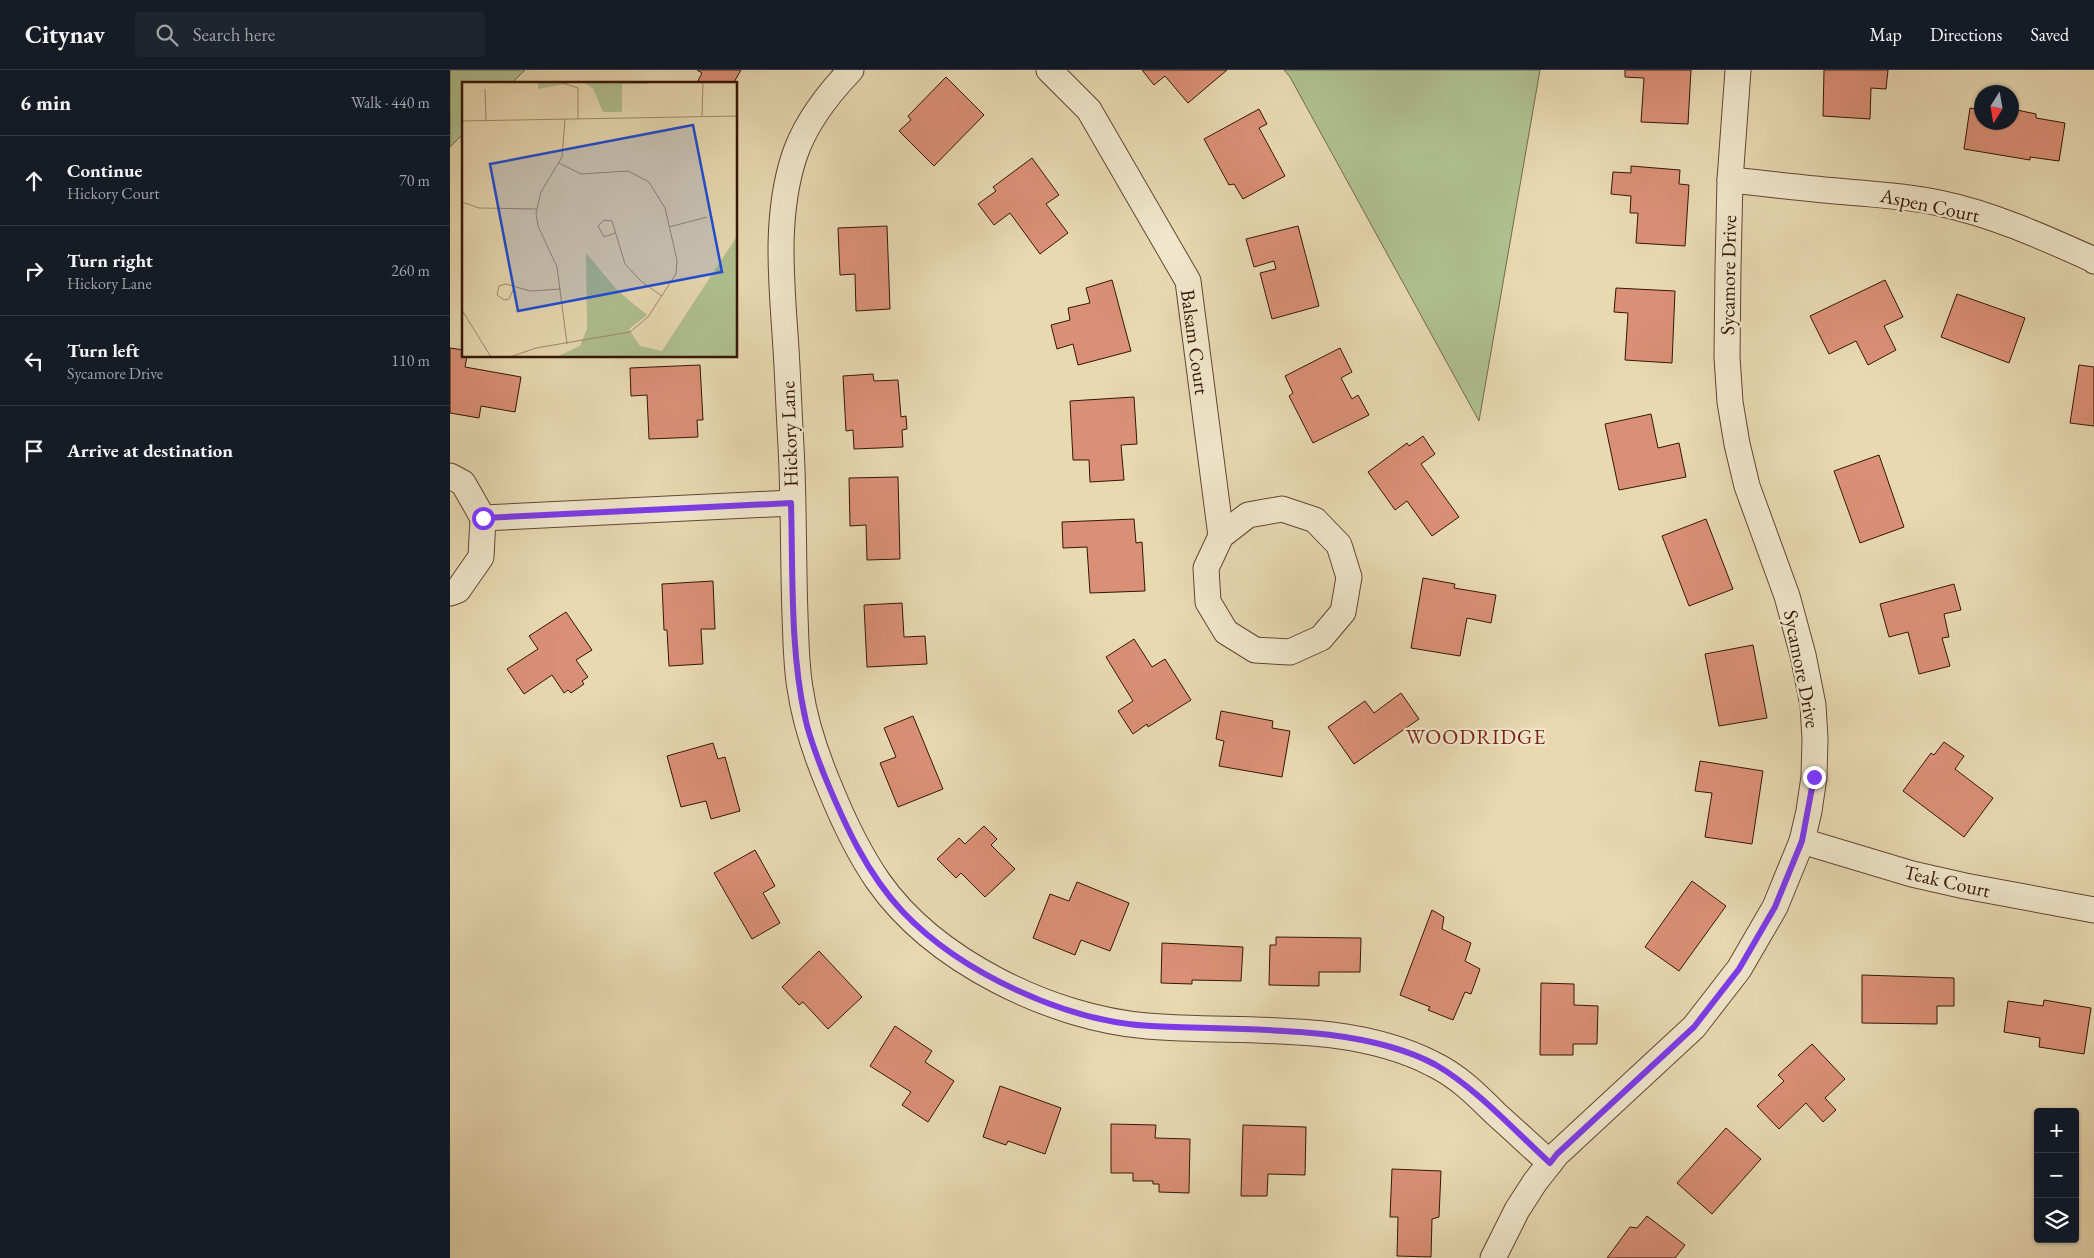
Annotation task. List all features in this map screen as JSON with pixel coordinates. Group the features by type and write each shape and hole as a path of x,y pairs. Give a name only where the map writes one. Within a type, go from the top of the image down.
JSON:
{"street":[{"name":"Hickory Lane","path":"851,70 828,94 808,124 794,156 781,232 781,269 788,386 796,650 799,684 805,719 815,752 843,820 879,883 903,912 930,937 962,959 1030,996 1068,1011 1107,1021 1147,1026 1272,1031 1345,1037 1396,1048 1435,1065 1469,1087 1550,1163"},
{"name":"Balsam Court","path":"1049,70 1089,110 1188,281 1220,536"},
{"name":"Sycamore Drive","path":"1493,1258 1517,1210 1550,1163 1564,1147 1694,1027 1739,969 1775,907 1802,841 1814,777 1815,739 1813,705 1798,632 1747,486 1730,402 1727,312 1730,180 1738,70"},
{"name":"Aspen Court","path":"1730,180 1876,193 1940,203 2004,222 2093,256"},
{"path":"450,476 463,483 483,518 481,557 458,590 450,593"},
{"path":"483,518 791,503"},
{"path":"1282,509 1315,520 1339,545 1350,577 1343,612 1321,638 1290,652 1255,650 1226,632 1208,602 1206,568 1220,536 1248,515 1282,509"},
{"name":"Teak Court","path":"1802,841 1897,870 1965,886 2094,910"}],"green space":[{"path":"450,70 525,70 513,82 462,82 462,135 450,147"},
{"path":"1284,70 1540,70 1479,421 1290,77"}],"building":[{"path":"697,70 741,70 734,82 699,82 698,81 702,73"},
{"path":"1142,70 1227,70 1188,103 1165,76 1154,85"},
{"path":"1625,70 1691,70 1688,124 1641,122 1644,78 1625,77"},
{"path":"1824,70 1888,70 1886,89 1871,88 1870,119 1823,116"},
{"path":"946,77 984,115 934,166 899,131 911,120 908,116"},
{"path":"1970,108 1974,109 1974,130 2019,130 2019,110 2036,114 2036,118 2065,123 2059,161 2030,157 2030,160 1964,149"},
{"path":"1259,109 1267,124 1259,128 1285,176 1243,199 1234,184 1229,185 1204,139"},
{"path":"1032,158 1059,195 1046,204 1068,233 1040,254 1010,213 994,225 978,204 996,191 993,187"},
{"path":"1631,166 1680,170 1679,184 1689,185 1685,246 1636,243 1638,213 1630,213 1631,196 1611,194 1613,172 1631,173"},
{"path":"887,226 890,309 856,311 855,274 840,275 838,228"},
{"path":"1298,226 1319,306 1272,319 1260,273 1276,269 1274,261 1254,267 1246,239"},
{"path":"1112,280 1131,351 1078,365 1073,344 1057,349 1051,325 1070,320 1068,308 1090,303 1086,288"},
{"path":"1885,280 1903,317 1884,326 1896,350 1868,365 1856,341 1829,354 1810,316"},
{"path":"1616,288 1675,291 1672,363 1625,360 1628,313 1614,312"},
{"path":"1957,294 2025,318 2009,363 1941,337"},
{"path":"450,348 462,350 462,358 467,358 465,367 521,377 515,412 481,406 479,418 450,413"},
{"path":"1340,348 1352,372 1341,378 1352,399 1358,395 1369,415 1313,443 1289,396 1293,393 1285,376"},
{"path":"700,365 703,420 697,420 698,437 649,439 647,395 631,396 630,368"},
{"path":"2079,365 2094,367 2094,426 2070,423"},
{"path":"873,374 874,381 898,380 901,417 906,416 907,429 902,430 903,447 854,449 853,430 846,431 843,376"},
{"path":"1134,397 1137,444 1121,445 1124,480 1090,482 1089,460 1073,460 1070,401"},
{"path":"1651,414 1658,448 1679,443 1686,477 1619,490 1605,424"},
{"path":"1423,436 1435,454 1421,464 1459,517 1432,536 1407,501 1395,510 1368,472 1407,443 1409,446"},
{"path":"1879,455 1904,527 1860,543 1834,471"},
{"path":"898,477 900,559 867,560 866,525 850,526 849,478"},
{"path":"1134,519 1136,543 1142,542 1145,591 1090,593 1087,547 1063,548 1062,522"},
{"path":"1706,519 1733,589 1689,606 1662,536"},
{"path":"1423,578 1455,584 1454,588 1496,595 1491,623 1467,618 1460,656 1411,648"},
{"path":"713,581 715,629 701,629 703,664 669,666 667,630 664,630 662,584"},
{"path":"1954,584 1961,610 1944,614 1949,637 1942,638 1950,666 1919,674 1908,632 1889,637 1880,604"},
{"path":"902,603 904,637 925,636 927,664 867,667 864,605"},
{"path":"566,612 592,650 576,660 588,677 582,681 584,684 571,693 568,690 564,693 552,675 524,694 507,669 538,649 529,636"},
{"path":"1134,639 1152,667 1165,659 1191,700 1148,727 1147,724 1133,734 1118,711 1133,701 1106,657"},
{"path":"1753,645 1767,718 1719,726 1705,654"},
{"path":"1401,693 1419,719 1354,764 1328,727 1365,701 1374,713"},
{"path":"1221,711 1273,721 1272,728 1290,731 1282,777 1219,766 1224,741 1216,739"},
{"path":"913,716 943,789 898,807 880,763 896,757 884,728"},
{"path":"1944,742 1964,756 1955,769 1993,798 1964,837 1903,791 1931,753 1934,755"},
{"path":"713,743 718,759 725,757 740,811 711,819 706,801 681,807 667,756"},
{"path":"1700,761 1763,771 1752,844 1705,837 1712,793 1695,791"},
{"path":"984,826 997,839 991,845 1015,869 985,897 961,873 956,878 937,859 959,838 965,844"},
{"path":"755,850 775,886 763,893 780,923 752,939 714,873"},
{"path":"1692,881 1726,906 1679,971 1645,947"},
{"path":"1077,882 1129,903 1110,951 1081,940 1075,955 1033,938 1050,894 1069,901"},
{"path":"1432,910 1444,917 1442,929 1471,943 1465,961 1480,969 1471,994 1465,992 1453,1020 1428,1010 1430,1007 1400,995"},
{"path":"1276,937 1361,938 1360,972 1319,972 1319,986 1269,985 1270,945 1276,945"},
{"path":"1162,943 1243,947 1241,981 1192,980 1192,984 1161,983"},
{"path":"819,951 862,997 828,1029 803,1002 799,1005 782,987"},
{"path":"1862,975 1954,978 1954,1006 1937,1006 1937,1024 1862,1023"},
{"path":"1541,983 1574,984 1574,1005 1598,1006 1597,1044 1573,1044 1573,1055 1540,1055"},
{"path":"2044,1000 2091,1008 2084,1054 2039,1047 2040,1038 2004,1032 2008,1001 2043,1006"},
{"path":"895,1026 932,1051 925,1062 954,1081 928,1122 902,1105 911,1092 870,1066"},
{"path":"1812,1044 1845,1079 1825,1098 1836,1110 1823,1122 1806,1103 1779,1129 1757,1106 1784,1081 1778,1075"},
{"path":"1000,1086 1061,1108 1045,1154 1008,1141 1006,1145 983,1137"},
{"path":"1111,1124 1156,1125 1155,1138 1190,1139 1189,1193 1159,1192 1159,1184 1153,1184 1153,1181 1133,1181 1133,1173 1111,1173"},
{"path":"1243,1125 1306,1127 1305,1175 1268,1174 1267,1196 1241,1196"},
{"path":"1726,1128 1761,1159 1712,1214 1677,1183"},
{"path":"1392,1169 1441,1171 1439,1217 1432,1219 1431,1257 1397,1256 1398,1217 1390,1217"},
{"path":"1647,1216 1685,1245 1675,1258 1607,1258 1630,1227 1637,1228"}],"district":[{"name":"WOODRIDGE","path":"1476,737"}],"route":[{"path":"483,518 791,503 799,684 805,719 815,752 843,820 879,883 903,912 930,937 995,979 1030,996 1068,1011 1107,1021 1147,1026 1272,1031 1354,1038 1396,1048 1435,1065 1469,1087 1550,1163 1557,1154 1694,1027 1739,969 1775,907 1802,841 1814,777"}]}
